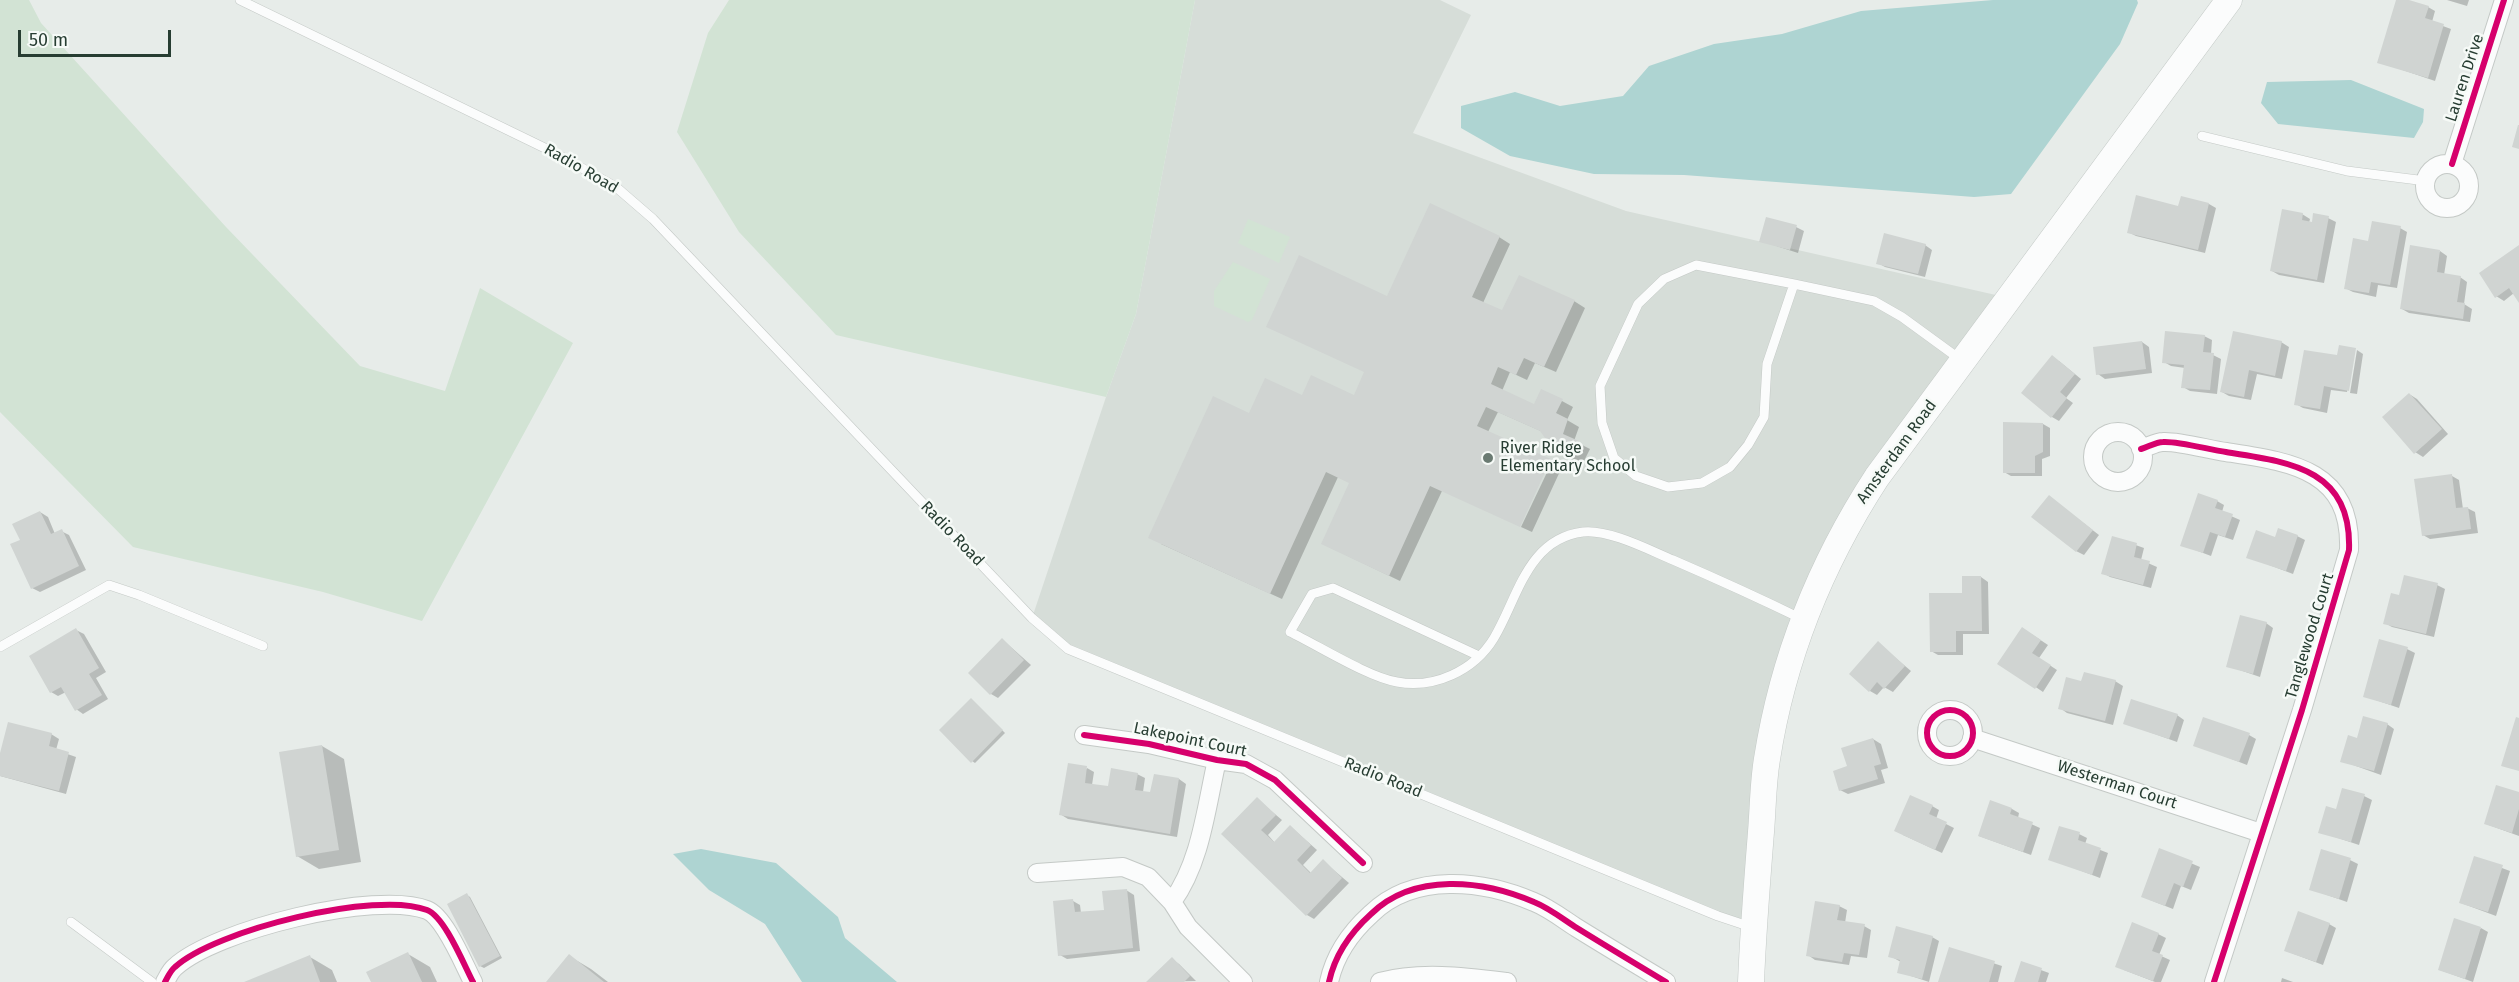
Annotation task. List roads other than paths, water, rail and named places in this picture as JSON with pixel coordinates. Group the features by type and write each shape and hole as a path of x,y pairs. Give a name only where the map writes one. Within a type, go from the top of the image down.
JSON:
{"main road":[{"name":"Amsterdam Road","path":"1751,982 1767,760 1788,666 1829,560 1850,519 1877,477 2229,0"}],"street":[{"name":"Lauren Drive","path":"2452,164 2504,0"},
{"path":"2452,164 2459,167 2468,178 2469,194 2459,205 2452,208 2438,206 2427,196 2426,181 2433,169 2452,164"},
{"name":"Tanglewood Court","path":"2141,449 2163,442 2285,462 2314,474 2330,487 2337,496 2347,523 2349,550 2302,710 2214,982"},
{"name":"Lakepoint Court","path":"1084,735 1149,744 1217,760 1246,764 1275,780 1363,863"},
{"name":"Westerman Court","path":"1972,738 2261,832"},
{"path":"1172,902 1192,868 1217,760"},
{"path":"1037,873 1123,867 1148,877 1172,902 1188,927 1243,982"},
{"path":"1329,982 1333,964 1352,932 1380,905 1419,887 1461,884 1498,889 1535,902 1666,982"},
{"path":"165,982 173,969 184,959 210,945 247,930 296,917 367,905 408,906 428,910 439,918 473,982"},
{"path":"1380,982 1394,978 1432,976 1506,982"}],"lane":[{"name":"Radio Road","path":"240,0 555,153 616,187 653,219 1032,618 1068,649 1718,916 1742,924 1754,923"},
{"path":"2202,136 2347,171 2426,181"},
{"path":"1794,284 1767,364 1764,417 1748,446 1730,467 1702,483 1668,487 1636,476 1614,458 1602,423 1600,386 1638,304 1664,279 1696,265 1794,284 1874,301 1902,317 1963,362"},
{"path":"1479,656 1333,588 1312,594 1290,632 1394,682 1413,684 1446,679 1479,656 1493,639 1523,575 1540,554 1554,543 1570,535 1586,532 1614,537 1641,547 1804,620"},
{"path":"0,647 110,585 140,595 263,646"},
{"path":"71,922 152,982"}],"water":[{"path":"1993,0 2137,0 2138,3 2120,44 2011,194 1974,197 1684,175 1594,174 1510,156 1461,128 1461,106 1515,92 1560,106 1623,96 1649,66 1714,44 1782,34 1861,11"},
{"path":"2351,80 2424,109 2423,122 2414,138 2278,124 2261,103 2267,82"},
{"path":"701,849 776,863 838,917 845,938 897,982 802,982 765,924 709,890 673,854"}],"place":[{"name":"River Ridge Elementary School","path":"1488,458"}]}
